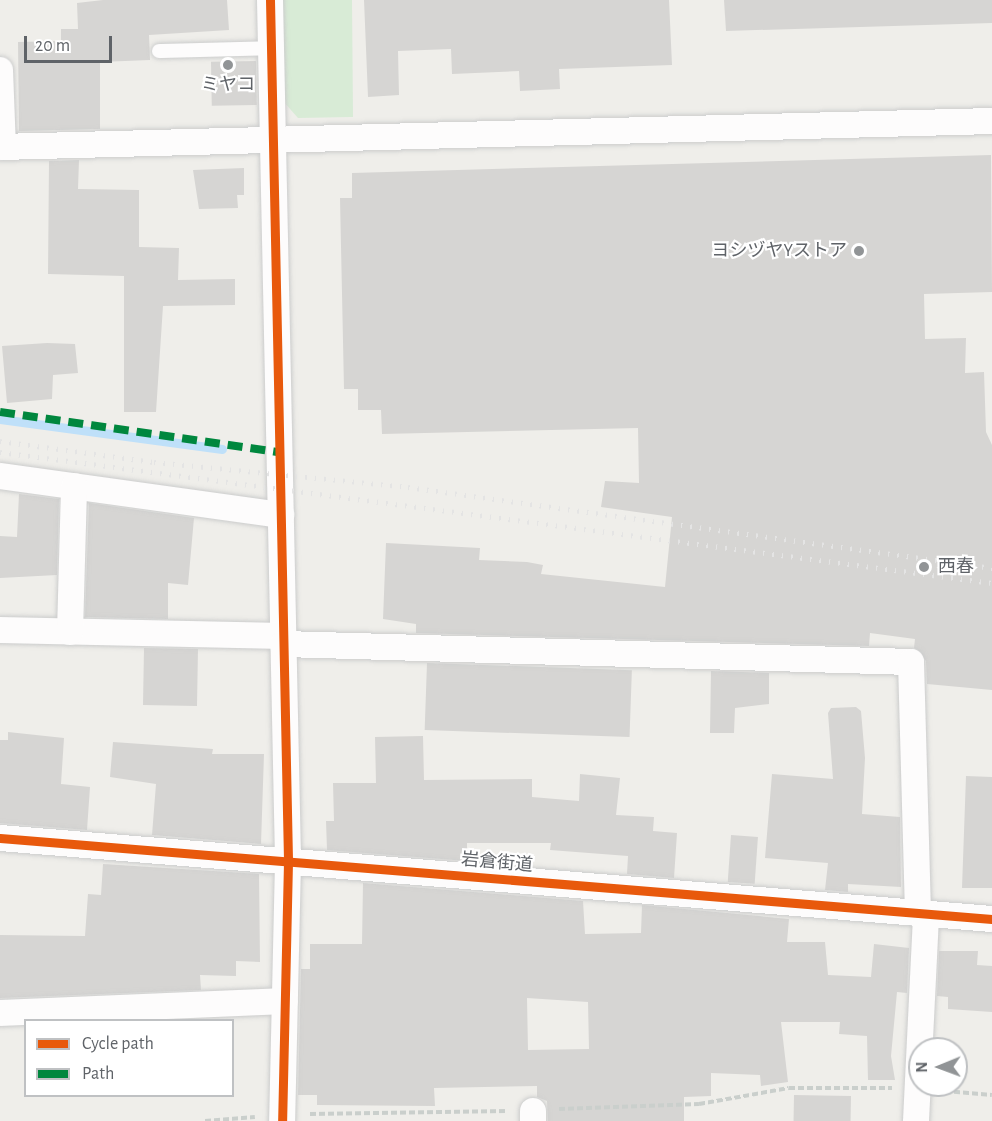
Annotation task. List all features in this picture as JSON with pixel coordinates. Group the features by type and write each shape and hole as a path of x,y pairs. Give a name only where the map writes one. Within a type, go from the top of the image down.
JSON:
{"street":[{"path":"270,0 288,862 282,1118"},
{"path":"0,70 1,147 273,136 992,121"},
{"path":"0,476 280,515"},
{"path":"70,632 74,486"},
{"path":"0,630 911,662 922,915 917,1037"},
{"name":"岩倉街道","path":"0,838 992,919"},
{"path":"0,1013 285,1001"},
{"path":"915,1097 916,1121"}],"lane":[{"path":"159,51 271,48"}],"path":[{"path":"205,1121 282,1118 533,1116 699,1104 789,1088 908,1089"},
{"path":"968,1093 992,1095"}],"green space":[{"path":"281,0 352,0 353,117 298,118 283,101"}],"building":[{"path":"103,0 227,0 229,30 149,35 150,60 100,62 100,129 19,131 18,42 61,41 61,29 78,29 77,3"},
{"path":"364,0 669,0 672,65 559,69 560,89 520,91 519,71 452,74 451,49 398,51 399,95 368,97"},
{"path":"724,0 992,0 992,23 726,31"},
{"path":"256,61 257,105 212,106 211,62"},
{"path":"991,155 992,292 924,294 925,339 966,338 965,373 984,372 986,432 992,445 992,690 927,684 926,661 914,648 915,639 870,633 869,646 416,633 416,624 383,619 386,543 480,548 479,560 543,565 541,574 665,587 672,517 601,507 605,481 639,483 638,428 382,434 381,410 358,410 358,389 344,389 340,198 352,198 352,173"},
{"path":"79,160 78,189 139,190 139,247 179,248 178,280 235,279 235,305 163,306 156,412 124,412 124,276 48,274 49,161"},
{"path":"244,168 244,195 237,195 238,208 199,209 193,170"},
{"path":"75,344 78,373 53,375 52,399 7,403 2,346"},
{"path":"19,494 59,499 57,575 0,578 0,536 17,537"},
{"path":"89,503 194,518 188,585 168,583 168,619 85,617"},
{"path":"144,648 198,649 197,706 143,705"},
{"path":"427,663 632,670 630,737 425,730"},
{"path":"711,671 769,673 769,704 735,708 734,733 710,733"},
{"path":"856,707 861,711 865,758 862,814 900,817 901,887 848,884 848,892 825,890 828,863 765,858 772,774 833,779 828,713 831,708"},
{"path":"8,732 64,738 61,784 90,787 87,830 0,823 0,740 8,740"},
{"path":"423,736 424,780 532,779 532,797 579,801 580,774 620,778 616,815 654,817 653,831 677,833 674,878 627,874 628,856 550,850 551,843 467,843 467,861 327,850 326,821 334,821 333,783 376,783 375,737"},
{"path":"113,742 213,749 212,754 264,754 261,844 152,835 156,784 110,777"},
{"path":"966,776 992,777 992,888 962,888"},
{"path":"731,835 758,837 755,884 728,882"},
{"path":"103,864 259,874 260,962 236,961 236,976 200,975 201,990 0,998 0,935 85,936 88,894 101,895"},
{"path":"363,883 583,901 585,934 641,933 642,905 789,919 787,942 825,942 828,975 871,977 874,944 909,948 907,993 897,992 891,1056 895,1080 868,1080 867,1036 839,1034 840,1022 781,1022 788,1082 761,1086 760,1075 711,1073 711,1096 684,1097 684,1121 548,1121 547,1101 537,1097 537,1086 434,1088 435,1106 317,1105 317,1095 298,1095 301,969 310,969 310,944 362,944","holes":["527,998 588,1002 589,1049 528,1050"]},
{"path":"939,951 978,951 977,965 992,966 992,1012 948,1009 948,997 937,996"},
{"path":"794,1095 851,1096 851,1121 794,1121"}],"waterway":[{"path":"0,419 222,449"}],"railway":[{"path":"0,441 154,462 408,487 992,568"},
{"path":"0,452 992,583"}],"marked path":[{"path":"0,412 279,452"}],"cycle path":[{"path":"270,0 288,862 282,1121"},
{"path":"0,838 992,919"}],"place":[{"name":"ミヤコ","path":"228,65"},
{"name":"ヨシヅヤYストア","path":"859,251"},
{"name":"西春","path":"924,567"}]}
